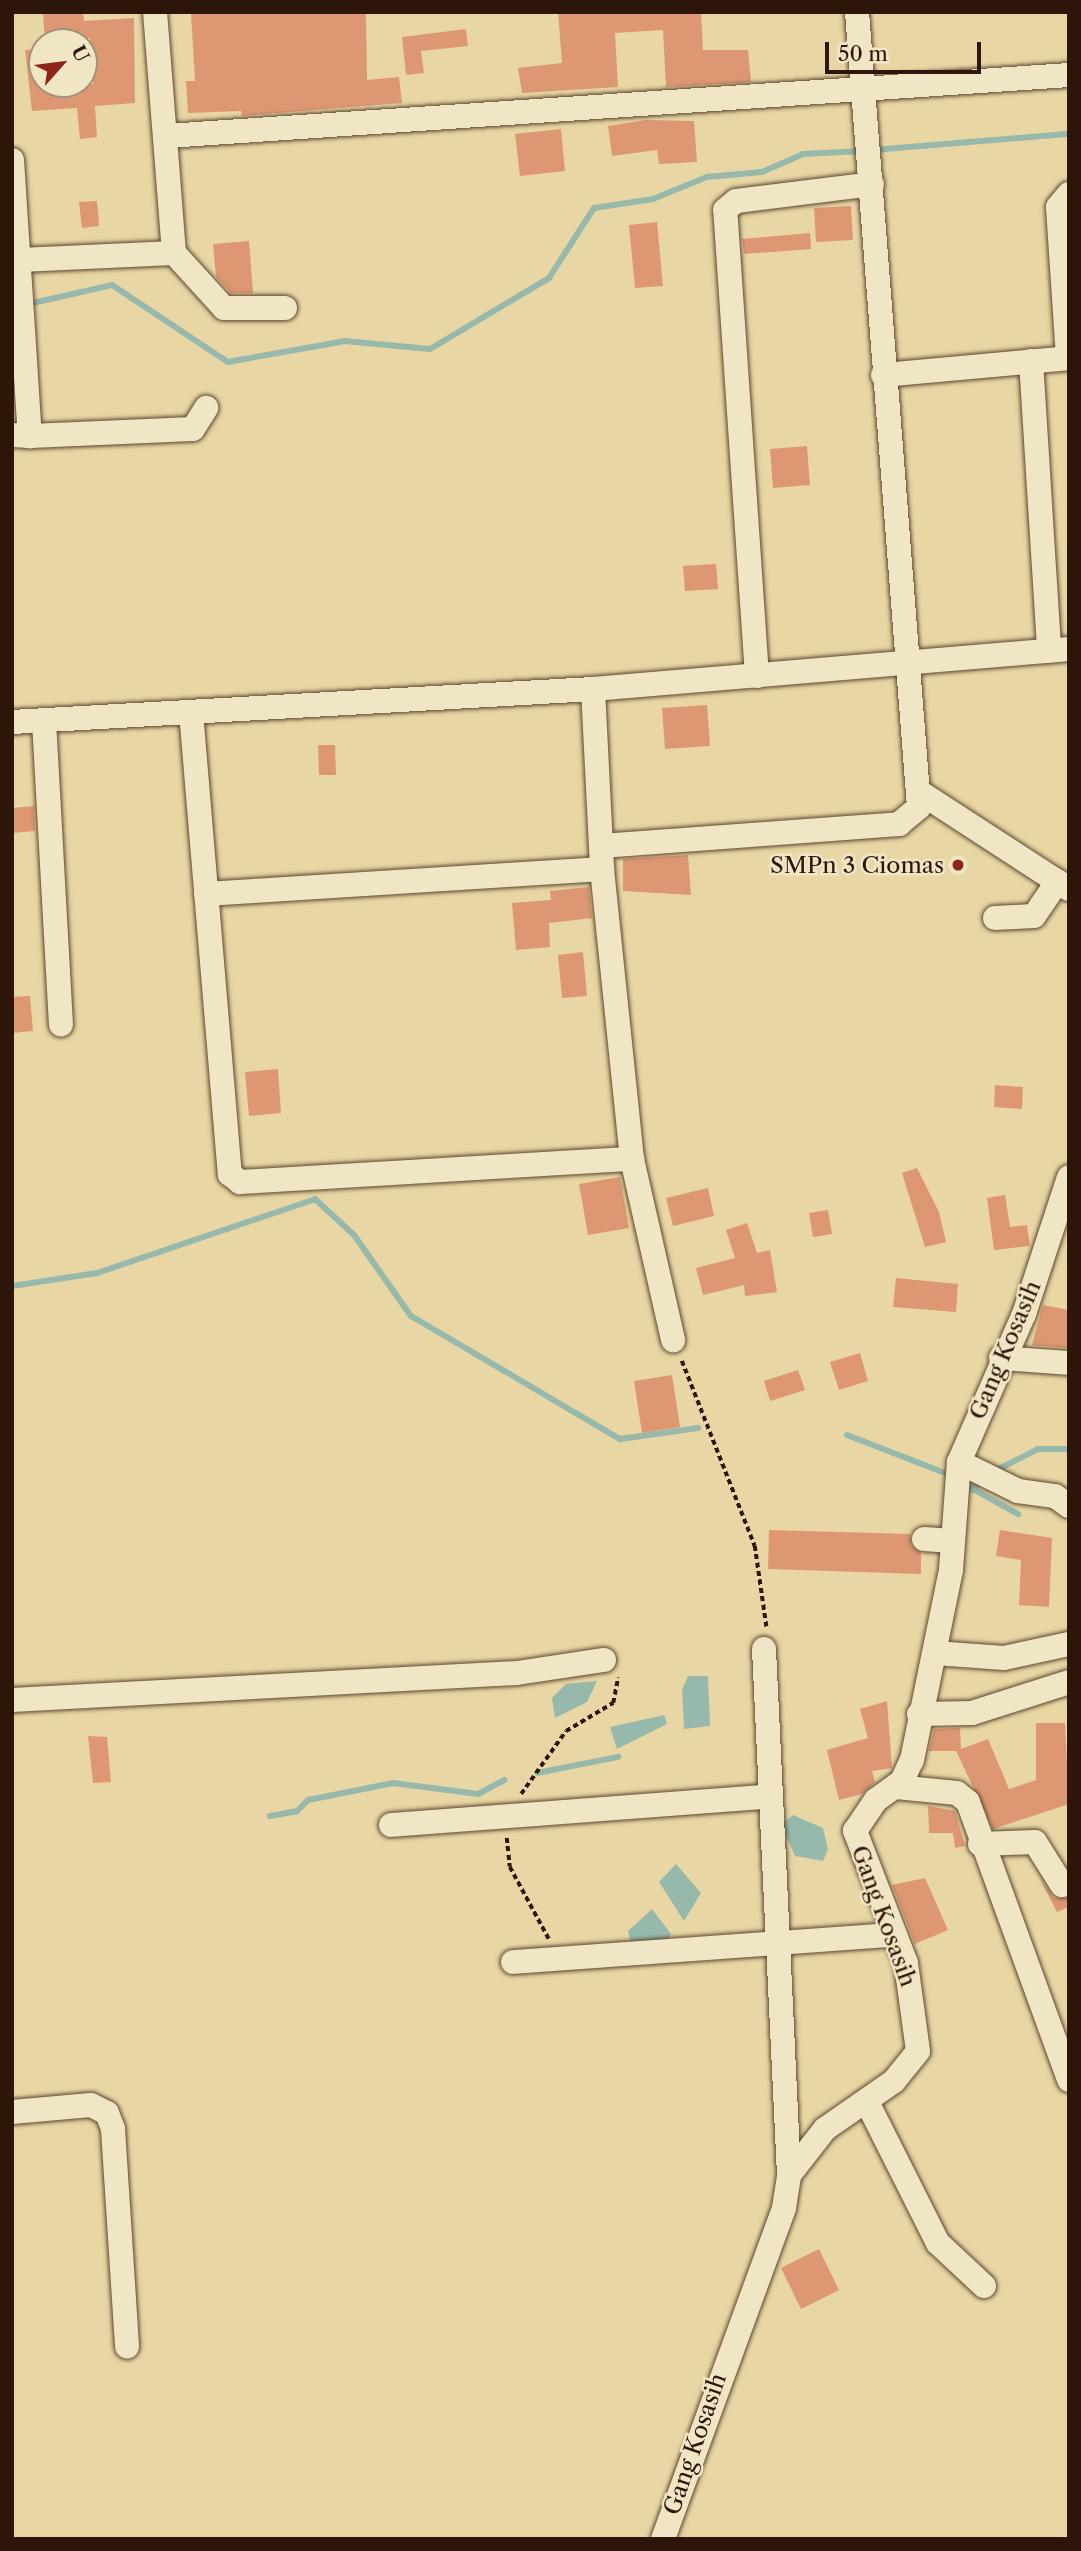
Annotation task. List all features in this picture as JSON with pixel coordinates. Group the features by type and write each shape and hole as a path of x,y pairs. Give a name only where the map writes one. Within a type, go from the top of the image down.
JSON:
{"street":[{"path":"155,12 167,136 174,253 224,308 285,308"},
{"path":"206,894 601,857 899,824 916,813 921,793 906,664 883,374 870,136 858,12"},
{"path":"167,136 866,92 1069,75"},
{"path":"12,160 20,260 21,436 194,429 206,408"},
{"path":"757,676 725,211 736,201 872,173"},
{"path":"883,374 1068,358 1058,206 1069,194"},
{"path":"20,260 174,253"},
{"path":"12,722 593,689 1059,650 1031,361"},
{"path":"593,689 601,857 632,1159 673,1340"},
{"path":"191,712 225,1160 236,1180 632,1159"},
{"path":"44,721 61,1025"},
{"path":"921,793 1063,885 1034,916 995,918"},
{"name":"Gang Kosasih","path":"663,2539 784,2208 789,2175 825,2129 867,2102 906,2071 918,2051 911,1984 890,1935 855,1831 871,1806 896,1787 912,1760 919,1714 935,1653 963,1464 1001,1358 1024,1314 1069,1177"},
{"path":"1001,1358 1069,1363"},
{"path":"963,1464 989,1478 1069,1506"},
{"path":"924,1539 952,1541"},
{"path":"935,1653 1004,1658 1069,1644"},
{"path":"764,1649 767,1797 789,2175"},
{"path":"12,1700 517,1672 604,1660"},
{"path":"919,1714 982,1711 1069,1682"},
{"path":"896,1787 963,1797 1069,2080"},
{"path":"391,1825 767,1797"},
{"path":"980,1843 1035,1842 1062,1885"},
{"path":"513,1962 775,1940 890,1935"},
{"path":"867,2102 938,2243 984,2286"},
{"path":"12,2112 91,2105 107,2113 113,2129 127,2347"}],"path":[{"path":"673,1340 755,1546 768,1616 764,1649"}],"shaded area":[{"path":"688,1676 708,1676 710,1726 684,1729 682,1690"},
{"path":"597,1681 587,1702 555,1718 552,1698 566,1684"},
{"path":"664,1715 667,1724 617,1749 610,1727"},
{"path":"793,1815 823,1828 828,1850 823,1861 795,1856 781,1825"},
{"path":"676,1864 701,1893 684,1921 659,1882"},
{"path":"652,1909 671,1934 665,1945 632,1947 628,1931"}],"building":[{"path":"83,12 84,21 134,18 135,103 95,106 97,137 80,139 77,108 32,111 31,98 98,98 98,28 44,28 43,13"},
{"path":"366,12 367,80 399,77 402,103 242,116 241,111 188,113 186,81 195,81 191,14"},
{"path":"558,12 701,12 703,50 748,50 751,82 666,87 663,30 615,33 618,87 522,93 518,68 562,63"},
{"path":"466,29 468,46 421,51 424,73 406,75 402,37"},
{"path":"25,50 28,50 28,76"},
{"path":"646,120 694,121 697,162 659,164 657,150 612,156 608,126"},
{"path":"561,129 565,171 520,176 515,134"},
{"path":"97,201 99,226 82,228 79,202"},
{"path":"851,206 853,240 816,242 814,208"},
{"path":"657,222 663,286 635,288 629,225"},
{"path":"810,233 811,249 744,254 742,239"},
{"path":"249,241 253,293 231,293 216,277 213,244"},
{"path":"807,446 810,485 773,488 770,449"},
{"path":"716,564 718,589 685,591 683,566"},
{"path":"707,705 710,746 665,749 662,708"},
{"path":"318,745 335,745 336,775 319,775"},
{"path":"34,806 35,831 12,833 12,808"},
{"path":"688,855 691,895 623,891 623,859"},
{"path":"589,887 592,918 549,923 550,947 516,950 512,903 551,900 550,891"},
{"path":"583,952 587,996 562,998 558,955"},
{"path":"30,996 33,1031 12,1033 12,997"},
{"path":"278,1069 281,1113 249,1116 245,1072"},
{"path":"995,1085 1023,1087 1022,1109 994,1107"},
{"path":"917,1168 939,1212 946,1242 925,1247 902,1173"},
{"path":"620,1177 629,1228 588,1235 579,1184"},
{"path":"708,1188 714,1216 673,1226 666,1198"},
{"path":"1005,1195 1010,1227 1027,1225 1030,1246 994,1250 987,1198"},
{"path":"828,1210 832,1234 813,1237 809,1213"},
{"path":"747,1223 757,1253 770,1250 777,1292 745,1296 744,1285 703,1295 696,1268 735,1258 726,1230"},
{"path":"896,1278 958,1284 956,1312 893,1307"},
{"path":"1043,1305 1069,1310 1069,1348 1032,1345"},
{"path":"860,1353 868,1381 839,1390 830,1362"},
{"path":"798,1370 805,1390 770,1401 764,1381"},
{"path":"672,1375 680,1427 642,1433 634,1381"},
{"path":"769,1530 910,1534 911,1546 921,1553 921,1574 768,1569"},
{"path":"1000,1530 1052,1538 1049,1607 1019,1605 1021,1560 996,1556"},
{"path":"887,1701 892,1768 872,1771 875,1782 862,1794 839,1800 827,1750 868,1738 860,1709"},
{"path":"1036,1723 1065,1723 1069,1804 993,1829 956,1751 929,1751 934,1729 960,1728 961,1749 988,1739 1009,1789 1036,1780"},
{"path":"88,1736 107,1737 111,1782 93,1783"},
{"path":"928,1806 955,1811 965,1846 955,1848 953,1833 929,1833"},
{"path":"1039,1877 1054,1898 1069,1898 1069,1907 1057,1912"},
{"path":"925,1878 948,1930 915,1944 892,1885"},
{"path":"819,2249 839,2290 801,2309 781,2268"}],"waterway":[{"path":"873,150 1069,134"},
{"path":"28,304 112,285 228,362 345,341 430,349 549,278 594,208 653,199 707,177 762,172 803,154 862,151"},
{"path":"12,1286 97,1273 315,1199 354,1235 411,1316 620,1439 698,1428"},
{"path":"847,1435 950,1475"},
{"path":"995,1471 1038,1449 1069,1449"},
{"path":"973,1490 983,1479"},
{"path":"971,1488 1018,1514"},
{"path":"537,1773 618,1757"},
{"path":"270,1816 297,1811 308,1800 393,1783 478,1794 504,1780"}],"place":[{"name":"SMPn 3 Ciomas","path":"958,865"}]}
